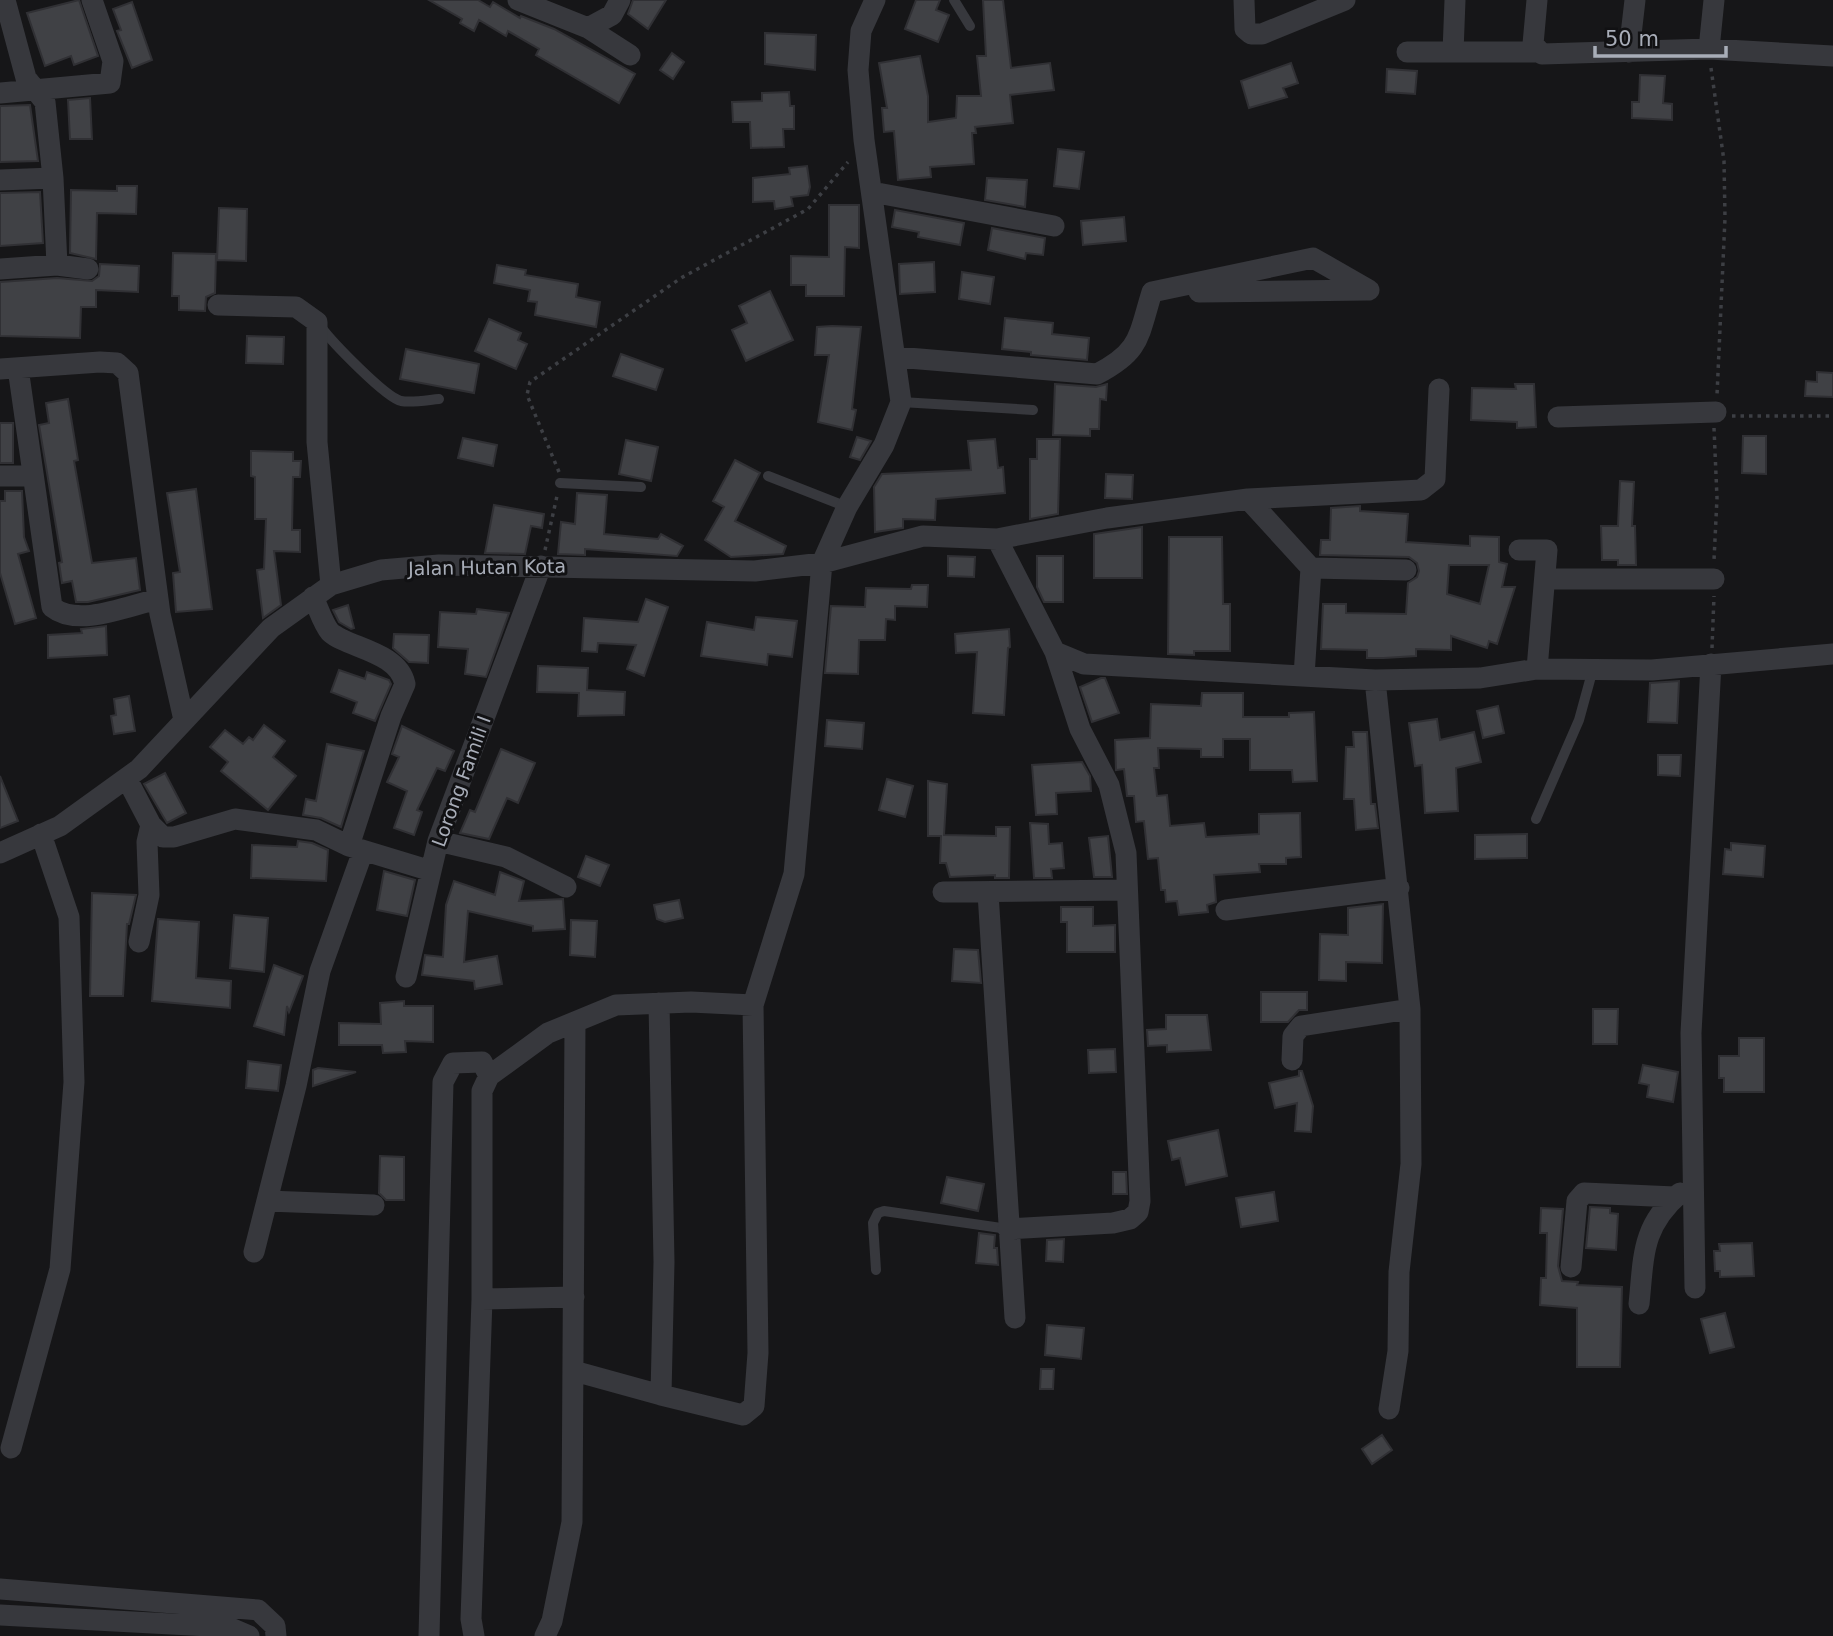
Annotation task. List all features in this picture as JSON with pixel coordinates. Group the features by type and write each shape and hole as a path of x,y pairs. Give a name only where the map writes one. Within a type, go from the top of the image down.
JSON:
{"street":[{"path":"5,0 26,78 45,102 53,178 57,265"},
{"path":"0,93 110,83 113,61 92,0"},
{"path":"518,0 588,29 631,55"},
{"path":"588,29 612,15 620,0"},
{"path":"574,1371 743,1415 754,1406 758,1353 753,1005 794,874 822,563 847,507 884,445 901,402 864,140 858,70 860,31 876,0"},
{"path":"1244,0 1245,29 1251,34 1262,34 1345,0"},
{"path":"1453,52 1455,0"},
{"path":"1537,0 1533,44 1537,52"},
{"path":"1629,52 1635,0"},
{"path":"1709,50 1714,0"},
{"path":"1407,52 1709,50 1833,56"},
{"path":"0,180 53,178"},
{"path":"873,192 1054,226"},
{"path":"1312,258 1369,290 1166,292 1152,292 1312,258"},
{"path":"0,269 57,265 88,269"},
{"path":"896,357 1097,374 1116,364 1135,347 1152,292"},
{"path":"218,305 296,307 317,322 317,442 331,585"},
{"path":"158,599 75,618 61,614 52,607 32,476 9,368 100,362 117,363 128,373 158,599 184,720"},
{"name":"Jalan Hutan Kota","path":"0,853 60,825 127,779 271,628 331,585 393,569 439,565 755,571 822,563 923,536 969,535 997,539 1107,518 1248,499 1421,491 1429,487 1435,479 1439,389"},
{"path":"1558,417 1716,417"},
{"path":"0,476 32,476"},
{"path":"1248,499 1311,568 1304,676"},
{"path":"997,539 1055,652 1080,729 1109,785 1126,853 1134,1003 1138,1212 1130,1219 1113,1223 1007,1229"},
{"path":"1519,550 1547,550 1537,669"},
{"name":"Lorong Famili I","path":"151,825 163,837 174,837 235,819 316,830 356,849 428,870 541,566"},
{"path":"1311,568 1406,570"},
{"path":"1545,579 1714,579"},
{"path":"254,1252 296,1086 320,971 391,716 405,684 399,670 367,648 331,632 313,597"},
{"path":"1055,652 1084,664 1375,680 1480,678 1537,669 1652,670 1833,654"},
{"path":"1695,1288 1691,1033 1711,664"},
{"path":"1375,680 1410,1009 1410,1164 1399,1272 1398,1351 1389,1409"},
{"path":"127,779 151,825 148,842 149,895 139,942"},
{"path":"11,1448 60,1269 74,1083 69,917 41,834"},
{"path":"438,841 506,857 566,887"},
{"path":"406,977 428,870"},
{"path":"1226,909 1399,888"},
{"path":"943,892 1127,890"},
{"path":"988,893 1007,1229 1015,1318"},
{"path":"659,1003 664,1262 661,1395"},
{"path":"474,1636 471,1619 482,1299 482,1091 489,1076 548,1034 616,1005 753,1005"},
{"path":"1292,1060 1293,1036 1301,1026 1410,1009"},
{"path":"545,1636 552,1621 572,1522 575,1023"},
{"path":"429,1636 443,1082 453,1063 482,1062 489,1076"},
{"path":"1639,1304 1650,1230 1660,1210 1693,1181"},
{"path":"1571,1267 1577,1201 1584,1194 1675,1197"},
{"path":"268,1201 374,1205"},
{"path":"482,1299 574,1297"},
{"path":"0,1589 258,1610 275,1626 276,1636"},
{"path":"0,1615 228,1627 248,1635 258,1610"}],"lane":[{"path":"954,0 970,26"},
{"path":"317,322 334,345 363,369 377,387 400,401 439,399"},
{"path":"901,402 1033,410"},
{"path":"768,476 847,507"},
{"path":"560,483 640,487"},
{"path":"1536,819 1579,720 1593,669"},
{"path":"876,1270 873,1223 878,1213 884,1211 1007,1229"}],"path":[{"path":"1709,50 1724,160 1725,218 1716,417 1712,438 1717,498 1711,664"},
{"path":"541,566 560,483 557,466 527,395 530,383 681,278 808,209 827,190 864,140"},
{"path":"1716,417 1833,416"}],"building":[{"path":"79,0 98,56 74,65 71,56 45,66 27,13"},
{"path":"429,0 478,0 490,7 493,2 520,18 521,16 554,29 635,74 619,103 536,55 539,49 508,31 506,36 479,20 474,31 460,23 462,19"},
{"path":"633,0 666,0 648,29 628,14"},
{"path":"916,0 940,0 936,10 949,15 938,42 905,29"},
{"path":"983,0 1003,0 1011,68 1050,63 1054,90 1010,95 1013,123 975,127 976,133 972,133 974,164 930,167 931,177 898,180 894,131 884,132 882,108 887,108 879,63 920,56 928,96 928,122 956,118 957,96 981,96 977,56 986,56"},
{"path":"132,2 152,60 132,68 117,31 121,30 113,9"},
{"path":"765,33 816,35 815,70 765,64"},
{"path":"672,53 684,62 673,79 660,70"},
{"path":"1291,63 1298,83 1283,88 1287,97 1249,108 1241,81"},
{"path":"1387,69 1417,71 1415,94 1386,92"},
{"path":"1640,75 1665,76 1663,103 1672,104 1672,120 1632,118 1632,102 1639,102"},
{"path":"789,92 790,106 794,106 794,129 783,129 784,147 751,148 750,122 733,122 732,102 762,101 762,93"},
{"path":"90,98 92,139 70,139 68,100"},
{"path":"30,105 38,161 0,162 0,106"},
{"path":"1058,149 1084,152 1079,189 1054,186"},
{"path":"807,166 810,187 808,195 791,197 793,206 775,209 774,201 753,202 753,178 790,174 789,168"},
{"path":"987,178 1027,180 1025,207 985,200"},
{"path":"117,186 137,186 136,214 97,213 96,259 70,253 71,190 117,191"},
{"path":"40,192 43,243 0,246 0,193"},
{"path":"829,205 859,205 859,248 845,247 844,296 806,296 806,285 791,285 791,256 829,257"},
{"path":"219,208 247,209 246,261 217,260"},
{"path":"895,210 964,223 960,245 918,237 919,232 892,227"},
{"path":"1124,217 1126,241 1083,245 1081,221"},
{"path":"992,228 1045,238 1043,255 1026,253 1025,259 988,250"},
{"path":"173,253 216,254 215,293 206,297 205,311 179,310 179,296 172,296"},
{"path":"934,262 935,292 900,294 899,264"},
{"path":"100,264 139,266 138,292 96,290 96,307 81,307 80,338 0,336 0,282 57,278 92,281 99,276"},
{"path":"497,265 526,270 525,275 578,284 576,297 600,302 596,327 535,315 537,302 528,301 530,290 494,283"},
{"path":"962,272 994,277 990,304 959,299"},
{"path":"770,291 793,340 746,361 732,330 747,323 739,306"},
{"path":"1005,318 1053,323 1052,334 1089,338 1087,360 1031,355 1031,352 1002,349"},
{"path":"489,319 521,333 518,340 527,344 516,369 475,351"},
{"path":"817,327 861,327 852,409 856,410 852,430 818,422 829,355 815,355"},
{"path":"247,336 284,337 283,364 246,363"},
{"path":"406,349 479,364 474,393 400,379"},
{"path":"621,354 663,369 656,390 613,376"},
{"path":"1817,372 1833,373 1833,397 1805,396 1806,381 1817,382"},
{"path":"1055,384 1096,387 1107,384 1106,400 1100,399 1099,429 1090,429 1090,436 1053,435"},
{"path":"1515,384 1534,384 1536,427 1517,428 1517,422 1471,420 1472,388 1516,389"},
{"path":"68,399 78,460 74,461 92,563 136,558 140,590 88,602 76,602 72,581 62,583 59,563 62,562 39,425 49,423 46,403"},
{"path":"0,423 13,423 13,463 0,463"},
{"path":"1743,436 1766,436 1766,474 1742,473"},
{"path":"857,437 871,441 860,460 850,457"},
{"path":"463,438 497,445 493,466 458,458"},
{"path":"995,439 998,468 1003,467 1005,493 936,499 935,520 903,519 903,528 875,532 874,487 882,474 971,470 968,441"},
{"path":"1037,439 1060,439 1058,514 1030,519 1030,459 1037,459"},
{"path":"626,440 658,447 651,481 619,474"},
{"path":"251,451 293,452 293,461 301,461 300,477 293,477 292,530 300,530 300,552 274,551 281,605 263,618 257,570 264,569 266,519 255,519 255,477 251,476"},
{"path":"735,460 760,473 735,521 786,546 783,554 731,557 705,540 724,507 713,501"},
{"path":"1106,474 1133,475 1132,499 1105,498"},
{"path":"1620,481 1634,482 1632,526 1635,526 1636,565 1618,565 1618,560 1602,560 1601,526 1618,526"},
{"path":"196,489 212,609 176,612 173,573 180,572 167,493"},
{"path":"5,491 22,491 24,537 29,551 18,554 36,618 15,624 0,573 0,501 5,501"},
{"path":"577,493 607,495 604,534 658,539 661,534 683,546 677,556 585,549 585,555 558,554 561,522 575,524"},
{"path":"494,505 544,514 542,528 531,526 525,554 485,553"},
{"path":"1360,506 1360,511 1408,514 1406,542 1470,546 1470,536 1499,537 1499,562 1507,564 1502,587 1515,587 1497,644 1489,641 1487,648 1451,636 1451,650 1416,649 1416,656 1384,658 1367,658 1367,650 1321,649 1323,604 1346,604 1346,613 1406,614 1408,583 1417,577 1419,571 1417,563 1409,557 1320,555 1321,540 1330,540 1331,508","holes":["1449,565 1489,565 1480,604 1447,594"]},
{"path":"1142,527 1142,578 1094,578 1094,534"},
{"path":"1169,537 1222,537 1223,604 1230,604 1230,651 1194,651 1194,655 1168,654"},
{"path":"948,556 975,557 974,577 948,576"},
{"path":"1037,556 1063,556 1063,602 1044,602 1037,587"},
{"path":"912,585 928,585 927,607 895,606 895,620 886,619 885,640 859,640 858,674 825,673 831,606 865,607 866,588 911,589"},
{"path":"646,599 668,607 644,676 627,669 636,645 598,643 597,652 582,651 584,618 638,622"},
{"path":"348,605 354,628 351,629 339,622 333,610"},
{"path":"477,609 509,613 486,677 465,674 468,649 438,647 440,612 476,614"},
{"path":"756,617 797,621 792,657 768,654 767,665 701,656 707,622 754,630"},
{"path":"106,626 107,655 48,658 48,635 82,633 81,629"},
{"path":"1009,629 1004,715 973,713 977,652 956,653 955,634"},
{"path":"394,634 429,635 428,663 409,662 393,648"},
{"path":"538,666 588,668 587,690 625,692 624,715 578,716 579,693 537,692"},
{"path":"339,670 365,679 367,672 389,680 391,684 375,721 353,713 357,702 331,692"},
{"path":"1105,678 1119,713 1092,722 1080,687"},
{"path":"1679,681 1677,723 1648,722 1650,683"},
{"path":"1202,693 1243,693 1243,717 1289,717 1289,713 1314,712 1317,781 1293,782 1292,770 1250,770 1250,739 1223,739 1223,757 1201,757 1201,749 1158,748 1159,768 1154,768 1157,796 1167,795 1170,826 1204,823 1206,837 1259,834 1259,814 1300,813 1301,857 1286,858 1286,864 1259,864 1260,872 1214,875 1216,902 1207,905 1208,912 1179,915 1177,901 1166,902 1165,890 1161,890 1158,858 1148,859 1144,821 1136,822 1134,796 1127,796 1124,769 1116,770 1115,740 1150,738 1151,704 1201,706"},
{"path":"129,696 135,731 114,734 111,716 116,715 114,699"},
{"path":"1498,706 1504,733 1483,738 1477,711"},
{"path":"1437,719 1440,740 1474,732 1481,762 1456,768 1458,811 1425,813 1422,765 1415,766 1409,723"},
{"path":"827,720 864,723 862,749 825,746"},
{"path":"264,725 285,741 273,757 296,776 268,810 221,771 228,762 210,747 225,730 243,744 249,737 253,740"},
{"path":"402,726 454,751 445,771 437,768 417,810 422,812 414,835 394,828 407,791 387,782 399,757 392,754"},
{"path":"1353,732 1367,732 1371,804 1375,804 1378,828 1356,830 1354,799 1344,799 1346,747 1354,747"},
{"path":"327,744 364,751 341,827 321,818 303,815 306,799 316,801"},
{"path":"501,749 535,763 518,803 507,798 489,839 460,833 470,810 475,812"},
{"path":"1658,755 1681,755 1680,776 1658,775"},
{"path":"1082,762 1090,776 1091,791 1056,793 1057,814 1036,815 1032,765"},
{"path":"165,773 186,813 167,823 144,784"},
{"path":"0,776 18,821 0,828"},
{"path":"887,779 913,786 905,817 879,810"},
{"path":"928,781 947,784 944,835 996,836 996,827 1010,827 1009,878 995,878 995,875 950,877 946,863 940,863 941,836 928,836"},
{"path":"1030,823 1048,824 1049,844 1062,843 1064,868 1051,869 1052,878 1034,878"},
{"path":"1527,834 1527,858 1475,859 1475,835"},
{"path":"1108,836 1112,877 1094,877 1089,838"},
{"path":"298,841 312,843 328,850 326,881 251,878 252,845 297,847"},
{"path":"1731,843 1765,846 1763,877 1723,874 1725,849 1731,850"},
{"path":"586,856 609,865 600,886 578,877"},
{"path":"384,871 415,880 407,916 377,910"},
{"path":"500,872 524,881 519,901 563,899 565,929 533,931 533,926 468,911 464,962 497,956 502,984 475,989 474,981 422,975 425,955 443,957 446,905 454,881 495,895"},
{"path":"92,893 136,895 127,924 123,996 90,996"},
{"path":"679,900 683,918 665,922 657,919 654,905"},
{"path":"1383,904 1382,963 1346,962 1346,981 1319,980 1320,934 1348,935 1348,908"},
{"path":"1061,907 1093,907 1093,926 1115,925 1115,952 1067,952 1067,922 1061,922"},
{"path":"234,915 268,918 264,972 230,968"},
{"path":"158,919 199,922 196,978 231,981 230,1008 152,1001"},
{"path":"571,920 597,921 595,957 570,955"},
{"path":"954,949 978,950 981,983 952,981"},
{"path":"274,965 303,976 289,1012 287,1006 284,1035 254,1026"},
{"path":"1261,992 1307,992 1307,1010 1299,1010 1288,1022 1261,1022"},
{"path":"404,1001 404,1006 433,1006 433,1042 405,1041 406,1052 383,1053 382,1045 339,1045 339,1023 381,1024 380,1003"},
{"path":"1593,1009 1618,1009 1617,1044 1593,1044"},
{"path":"1166,1015 1207,1015 1211,1050 1167,1052 1167,1045 1148,1046 1147,1030 1166,1029"},
{"path":"1739,1038 1764,1038 1764,1092 1724,1092 1724,1078 1719,1078 1719,1056 1739,1056"},
{"path":"1115,1049 1116,1072 1089,1073 1088,1050"},
{"path":"248,1061 281,1065 278,1091 246,1088"},
{"path":"1643,1065 1678,1072 1673,1102 1647,1097 1649,1085 1639,1083"},
{"path":"318,1068 356,1072 313,1086 313,1070"},
{"path":"1299,1071 1302,1071 1313,1106 1311,1132 1295,1131 1297,1103 1275,1108 1269,1083 1299,1076"},
{"path":"1218,1130 1227,1176 1186,1185 1180,1158 1172,1160 1168,1141"},
{"path":"380,1156 404,1157 404,1200 386,1200 379,1193"},
{"path":"1113,1172 1126,1172 1127,1194 1113,1194"},
{"path":"947,1177 984,1184 978,1211 941,1203"},
{"path":"1274,1192 1278,1221 1241,1227 1236,1198"},
{"path":"1590,1207 1610,1208 1610,1213 1618,1214 1616,1250 1586,1248"},
{"path":"1541,1208 1563,1209 1558,1266 1562,1281 1578,1282 1577,1285 1622,1287 1620,1367 1577,1367 1577,1308 1540,1305 1541,1278 1546,1278 1547,1233 1540,1233"},
{"path":"979,1233 995,1235 994,1248 997,1248 998,1265 976,1263"},
{"path":"1064,1239 1063,1262 1046,1261 1047,1240"},
{"path":"1752,1243 1754,1276 1720,1277 1720,1271 1715,1271 1714,1251 1720,1251 1719,1244"},
{"path":"1725,1313 1734,1347 1710,1353 1701,1319"},
{"path":"1047,1325 1084,1328 1081,1359 1045,1355"},
{"path":"1041,1369 1054,1369 1053,1389 1040,1389"},
{"path":"1382,1435 1392,1450 1372,1464 1362,1449"}]}
